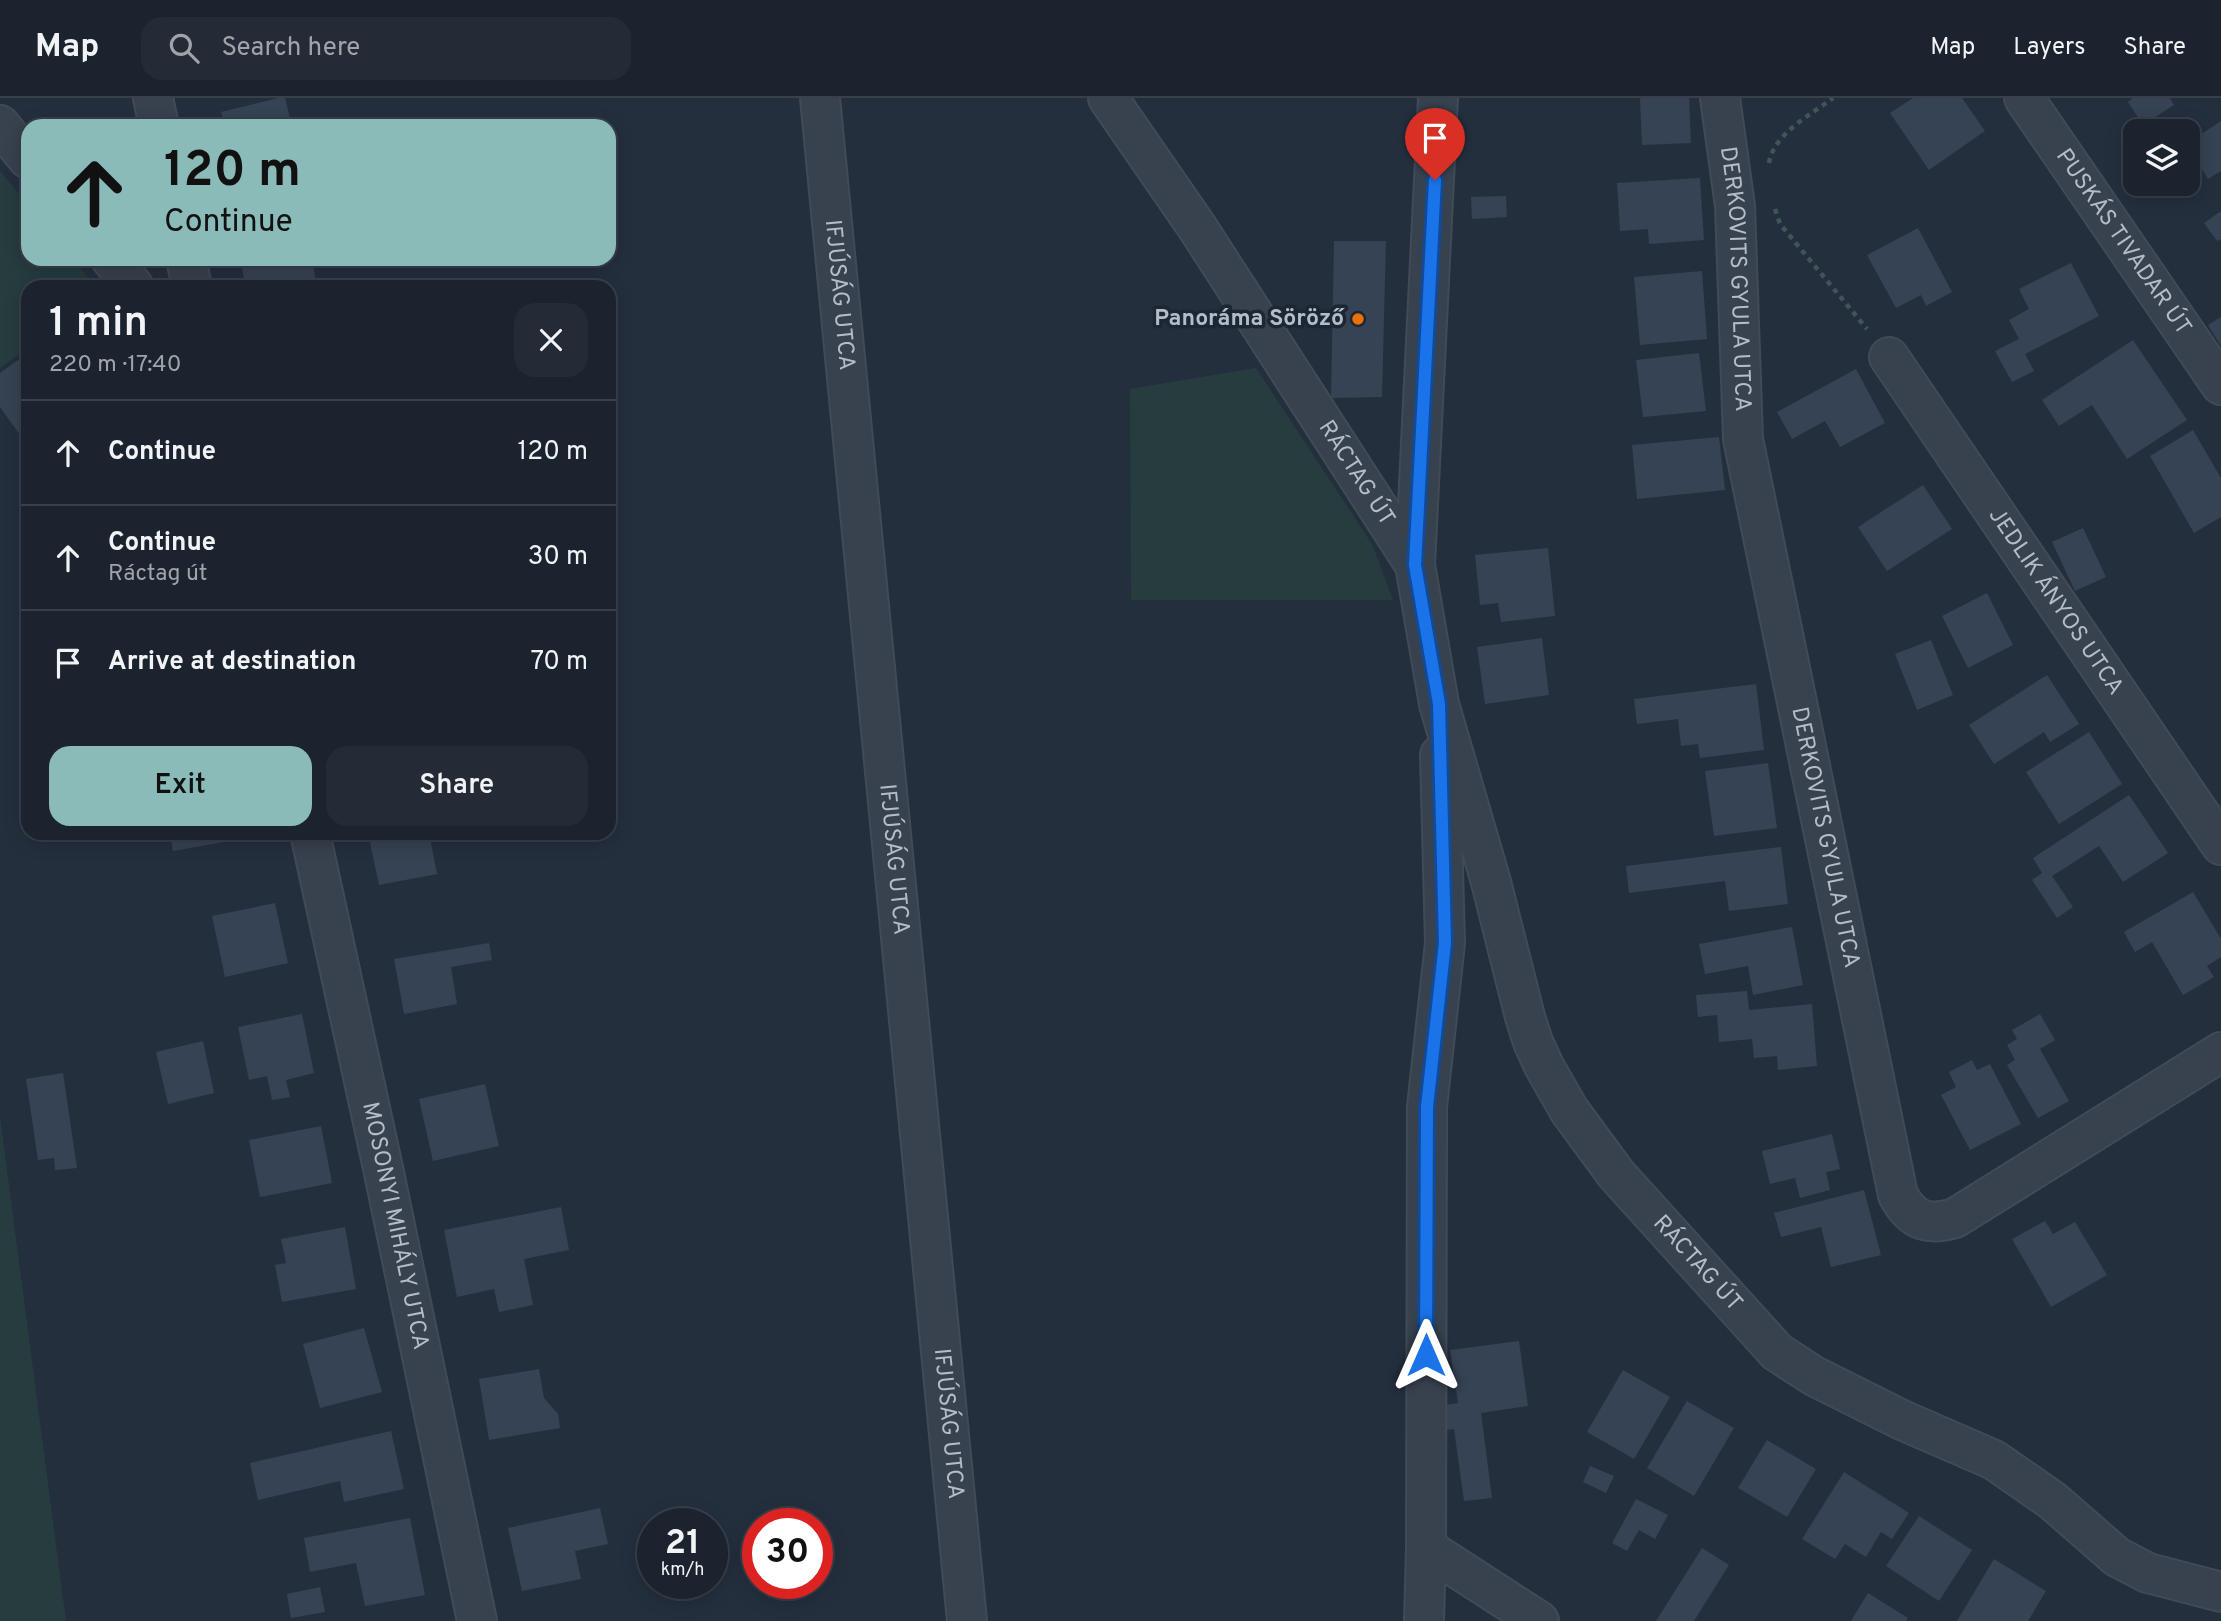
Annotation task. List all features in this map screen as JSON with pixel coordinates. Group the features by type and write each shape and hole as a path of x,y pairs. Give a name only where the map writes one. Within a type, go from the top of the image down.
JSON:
{"street":[{"path":"153,98 158,119"},
{"name":"IFJÚSÁG UTCA","path":"820,98 967,1621"},
{"name":"RÁCTAG ÚT","path":"1108,98 1197,227 1415,565"},
{"name":"RÁCTAG ÚT","path":"1415,565 1438,98"},
{"name":"DERKOVITS GYULA UTCA","path":"1720,98 1735,206 1743,439 1898,1195 1905,1209 1928,1222 1940,1223 1955,1218 2221,1052"},
{"name":"PUSKÁS TIVADAR ÚT","path":"2024,98 2221,385"},
{"path":"0,125 21,150"},
{"path":"117,266 128,280"},
{"name":"JEDLIK ÁNYOS UTCA","path":"1889,357 2221,845"},
{"path":"1415,565 1439,704 1445,943 1427,1107 1426,1548 1423,1621"},
{"name":"RÁCTAG ÚT","path":"1439,704 1491,882 1533,1042 1569,1110 1616,1174 1777,1352 1814,1376 1891,1415 1994,1460 2053,1501 2117,1557 2148,1573 2221,1591"},
{"name":"MOSONYI MIHÁLY UTCA","path":"312,840 477,1621"},
{"path":"1426,1548 1539,1621"}],"path":[{"path":"1768,169 1771,154 1782,138 1833,98"},
{"path":"1772,198 1780,224 1889,357"}],"green space":[{"path":"0,171 21,196 21,266 79,266 90,280 21,280 21,353 0,368"},
{"path":"1256,368 1372,544 1393,600 1131,600 1130,389"},
{"path":"0,1116 66,1621 0,1621"}],"building":[{"path":"285,98 290,119 223,119 221,112"},
{"path":"1640,98 1689,98 1691,143 1642,145"},
{"path":"1913,98 1962,98 1985,131 1929,170 1890,113"},
{"path":"2133,98 2170,98 2174,105 2152,119 2139,119 2128,102"},
{"path":"2221,121 2221,171 2208,179 2200,166 2200,135"},
{"path":"1700,178 1704,240 1649,244 1648,229 1620,231 1617,183"},
{"path":"1506,196 1507,217 1472,219 1471,197"},
{"path":"2221,211 2221,239 2217,241 2204,223"},
{"path":"1918,228 1952,292 1926,306 1921,295 1896,308 1867,255"},
{"name":"Panoráma Söröző","path":"1334,241 1386,241 1382,397 1331,398"},
{"path":"2071,263 2099,316 2025,354 2034,371 2012,382 1995,351 2019,339 2009,320 2029,309 2019,289"},
{"path":"242,266 313,266 316,280 244,280"},
{"path":"1702,271 1707,339 1640,345 1634,277"},
{"path":"2221,317 2221,346 2208,325"},
{"path":"2133,340 2187,420 2127,459 2092,405 2059,426 2042,400"},
{"path":"1699,353 1706,411 1643,417 1636,360"},
{"path":"21,358 20,435 0,407 0,373"},
{"path":"1856,369 1885,423 1840,447 1825,421 1792,439 1777,412"},
{"path":"2193,430 2221,478 2221,517 2194,533 2150,456"},
{"path":"1719,437 1725,490 1637,499 1632,445"},
{"path":"1923,485 1952,529 1887,571 1858,527"},
{"path":"2083,528 2106,577 2075,591 2052,542"},
{"path":"1548,548 1555,616 1501,622 1498,603 1480,605 1475,555"},
{"path":"1987,593 2013,645 1968,668 1942,616"},
{"path":"1542,638 1549,695 1485,704 1477,647"},
{"path":"1931,640 1953,695 1917,710 1895,654"},
{"path":"2047,675 2079,724 2050,742 2044,732 1994,764 1969,725"},
{"path":"1756,684 1764,750 1700,758 1698,744 1681,746 1678,719 1637,724 1634,699"},
{"path":"2089,732 2122,784 2059,824 2026,772"},
{"path":"1768,763 1777,828 1714,836 1705,771"},
{"path":"2129,795 2168,853 2123,882 2099,846 2052,876 2073,907 2057,918 2032,880 2042,873 2033,858"},
{"path":"171,840 235,840 173,851"},
{"path":"369,840 430,840 437,874 379,885"},
{"path":"1781,847 1788,904 1729,911 1725,881 1629,893 1626,866"},
{"path":"2193,892 2221,939 2221,957 2207,966 2214,977 2183,995 2152,942 2135,952 2124,932"},
{"path":"275,903 288,963 225,977 212,916"},
{"path":"1792,927 1803,985 1753,995 1748,966 1705,974 1699,944"},
{"path":"489,943 492,960 451,967 457,1004 404,1014 394,959"},
{"path":"1747,991 1749,1010 1812,1004 1817,1066 1778,1070 1777,1056 1754,1058 1752,1039 1719,1042 1717,1015 1698,1017 1696,995"},
{"path":"302,1014 314,1073 286,1080 290,1097 272,1100 267,1076 249,1080 238,1027"},
{"path":"2040,1014 2055,1040 2040,1049 2069,1101 2038,1118 2007,1065 2015,1060 2007,1045 2017,1039 2012,1030"},
{"path":"203,1041 214,1093 168,1104 156,1052"},
{"path":"1972,1060 1977,1070 1990,1064 2021,1124 1970,1150 1941,1095 1956,1087 1949,1072"},
{"path":"63,1073 77,1168 55,1170 54,1158 38,1160 26,1079"},
{"path":"485,1084 499,1146 433,1161 419,1099"},
{"path":"321,1126 332,1183 260,1197 249,1140"},
{"path":"1832,1134 1840,1169 1826,1172 1830,1190 1800,1198 1795,1178 1770,1184 1762,1151"},
{"path":"1864,1190 1881,1255 1831,1267 1821,1227 1781,1237 1774,1213"},
{"path":"561,1207 569,1250 524,1259 533,1305 499,1312 494,1289 457,1297 444,1230"},
{"path":"2045,1221 2053,1234 2075,1222 2107,1275 2051,1307 2012,1239"},
{"path":"345,1227 356,1289 282,1302 275,1265 286,1263 281,1239"},
{"path":"364,1328 382,1392 320,1408 303,1344"},
{"path":"1519,1341 1528,1406 1481,1413 1492,1498 1464,1501 1454,1429 1439,1431 1435,1407 1458,1403 1450,1350"},
{"path":"539,1369 544,1398 558,1414 560,1428 489,1440 479,1379"},
{"path":"1623,1370 1670,1397 1634,1459 1587,1432"},
{"path":"1687,1401 1734,1428 1694,1496 1647,1468"},
{"path":"391,1431 404,1489 344,1502 340,1481 258,1500 250,1463"},
{"path":"1767,1440 1816,1469 1787,1517 1738,1488"},
{"path":"1590,1466 1614,1476 1606,1493 1583,1482"},
{"path":"1844,1472 1909,1513 1892,1539 1881,1532 1866,1557 1845,1544 1835,1559 1802,1539"},
{"path":"1636,1499 1668,1515 1655,1539 1639,1530 1627,1551 1612,1543"},
{"path":"600,1508 608,1544 575,1551 581,1579 522,1591 508,1528"},
{"path":"1919,1516 1972,1550 1939,1601 1886,1566"},
{"path":"410,1518 425,1595 365,1606 356,1563 310,1572 304,1538"},
{"path":"1702,1548 1729,1565 1694,1621 1656,1621"},
{"path":"1994,1559 2046,1591 2028,1621 1957,1621"},
{"path":"320,1587 325,1612 291,1618 287,1594"},
{"path":"1868,1593 1908,1618 1906,1621 1851,1621"}],"place":[{"name":"Panoráma Söröző","path":"1358,319"}],"route":[{"path":"1426,1355 1427,1107 1445,943 1439,704 1415,565 1435,180"}]}
